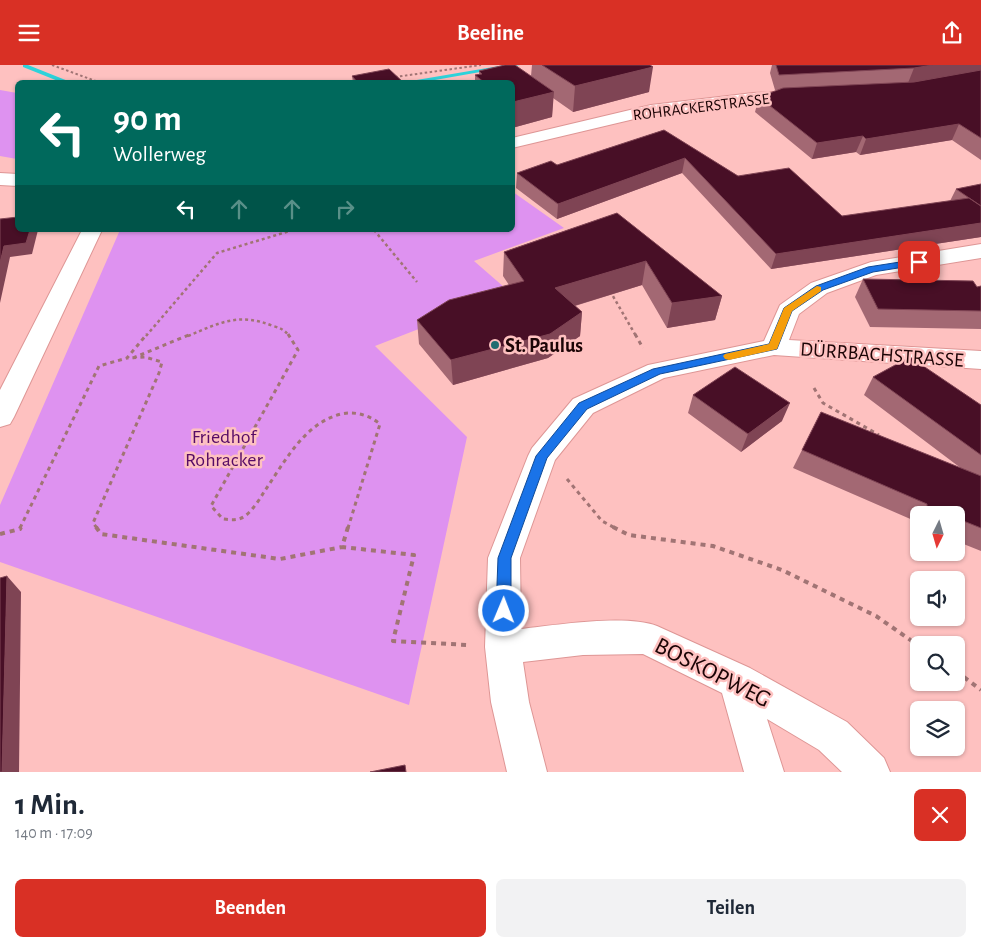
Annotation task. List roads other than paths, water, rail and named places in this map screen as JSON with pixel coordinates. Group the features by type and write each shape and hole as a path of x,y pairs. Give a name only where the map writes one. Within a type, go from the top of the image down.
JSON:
{"street":[{"name":"ROHRACKERSTRASSE","path":"515,142 650,110 753,98 816,95"},
{"path":"564,116 579,126"},
{"path":"0,179 15,181"},
{"path":"0,417 91,232"},
{"path":"774,347 788,310 820,288 872,269 981,251"},
{"name":"DÜRRBACHSTRASSE","path":"527,772 510,703 503,647 504,558 542,456 583,406 657,371 774,347 981,360"},
{"name":"BOSKOPWEG","path":"503,647 583,639 645,638 737,681 833,736 870,772"},
{"path":"737,681 764,772"}],"waterway":[{"path":"421,80 517,65"},
{"path":"25,66 62,80"}],"place":[{"name":"St. Paulus","path":"495,345"}],"park label":[{"name":"Friedhof Rohracker","path":"224,448"}]}
